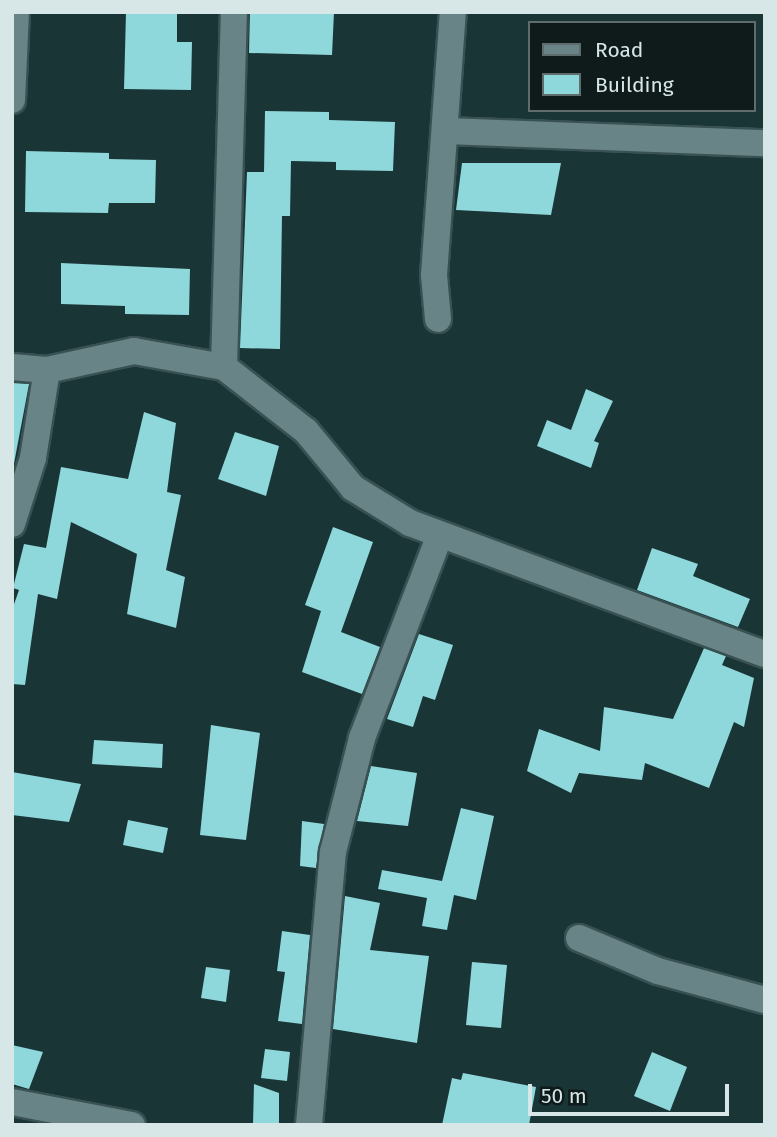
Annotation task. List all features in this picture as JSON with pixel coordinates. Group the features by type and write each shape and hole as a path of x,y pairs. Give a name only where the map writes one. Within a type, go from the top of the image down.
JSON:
{"street":[{"path":"12,100 16,12"},
{"path":"224,367 234,12"},
{"path":"438,319 434,275 447,131 453,12"},
{"path":"447,131 765,143"},
{"path":"12,368 47,370 134,351 224,367 306,431 353,488 410,523 765,654"},
{"path":"12,524 33,458 47,370"},
{"path":"309,1125 333,852 362,738 440,535"},
{"path":"579,938 658,971 765,1000"},
{"path":"12,1102 132,1125"}],"building":[{"path":"126,12 177,12 177,42 192,42 191,90 124,89"},
{"path":"250,12 334,12 332,55 249,53"},
{"path":"265,111 329,112 329,120 395,122 393,171 336,170 336,162 291,161 290,216 282,216 280,349 240,348 247,172 264,172"},
{"path":"26,151 109,153 109,159 156,160 155,203 109,203 108,213 25,212"},
{"path":"462,163 561,163 551,215 456,210"},
{"path":"61,263 190,269 189,315 125,314 125,306 61,304"},
{"path":"12,383 29,384 13,469 12,469"},
{"path":"586,389 613,401 594,441 599,443 591,468 537,446 547,420 571,430"},
{"path":"144,412 176,423 167,492 181,495 166,570 185,577 176,628 127,614 137,554 71,522 57,599 38,594 25,685 12,684 12,610 19,590 13,588 24,544 46,548 61,467 128,479"},
{"path":"235,432 279,446 266,496 218,479"},
{"path":"333,527 373,542 341,632 380,647 362,694 302,672 321,611 305,605"},
{"path":"652,548 698,564 693,576 750,599 738,627 637,590"},
{"path":"419,634 453,645 435,700 423,696 413,727 387,719"},
{"path":"704,648 726,656 722,665 754,678 744,727 734,722 709,788 645,763 642,780 579,773 571,793 527,771 539,729 600,751 604,707 673,719"},
{"path":"211,725 260,733 246,840 200,835"},
{"path":"94,740 163,744 162,768 92,764"},
{"path":"371,766 417,773 408,826 357,821"},
{"path":"12,772 81,784 69,822 12,815"},
{"path":"461,808 494,816 476,900 454,895 447,930 422,926 427,898 378,889 382,870 442,881"},
{"path":"128,820 168,828 163,853 123,845"},
{"path":"302,821 324,824 316,868 300,866"},
{"path":"345,896 380,903 370,950 429,956 417,1043 333,1029"},
{"path":"282,931 310,935 302,1024 278,1021 285,972 277,971"},
{"path":"472,962 507,965 501,1028 466,1025"},
{"path":"206,967 230,970 226,1002 201,998"},
{"path":"12,1045 43,1052 29,1089 12,1084"},
{"path":"265,1049 290,1052 287,1081 261,1078"},
{"path":"652,1052 687,1067 670,1111 634,1096"},
{"path":"463,1073 536,1087 529,1125 442,1125 452,1078 461,1080"},
{"path":"254,1084 279,1093 279,1124 253,1124"}]}
